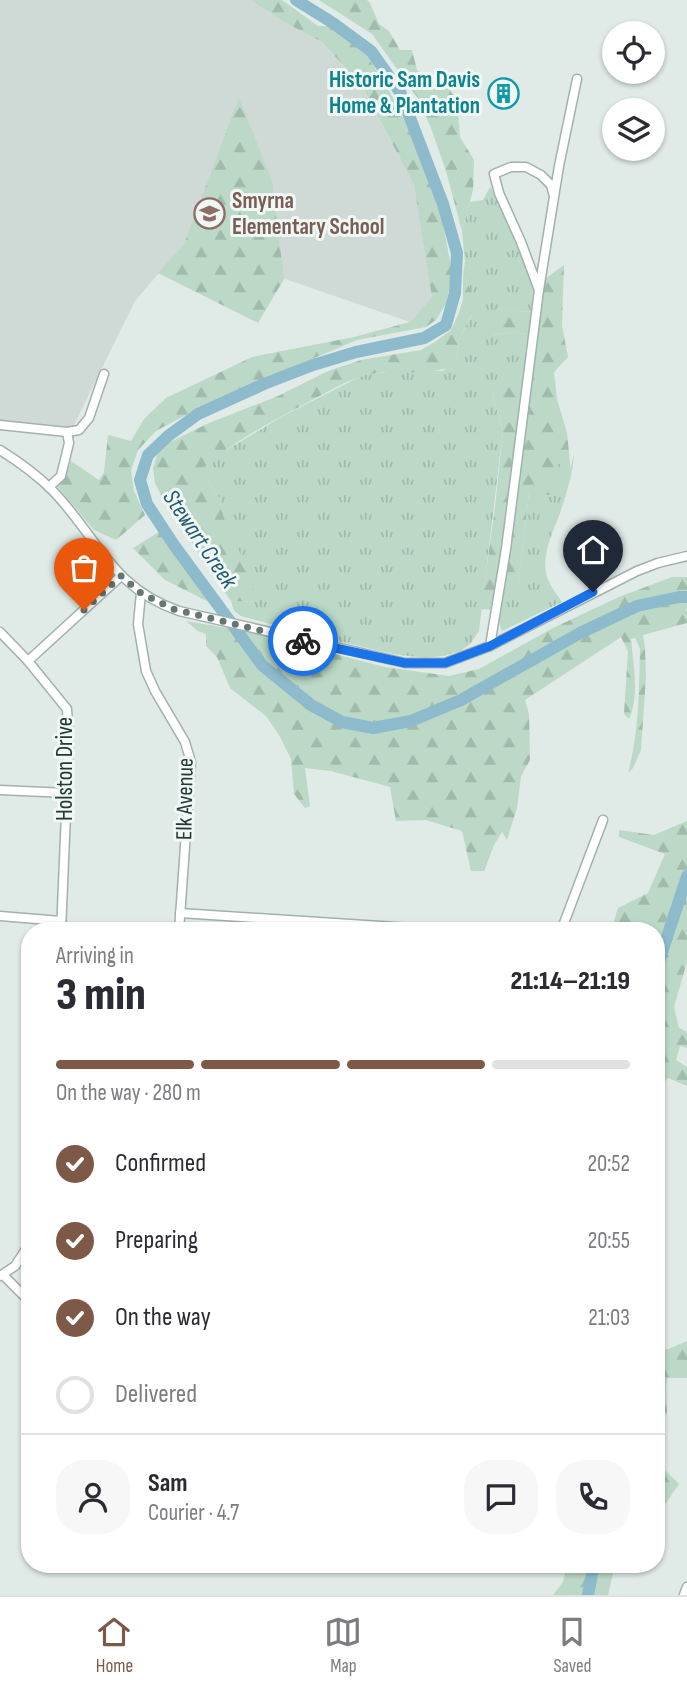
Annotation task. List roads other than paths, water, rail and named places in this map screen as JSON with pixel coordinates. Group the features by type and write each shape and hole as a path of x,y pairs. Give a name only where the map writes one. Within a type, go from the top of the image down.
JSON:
{"street":[{"path":"490,646 506,549 539,290 577,79"},
{"path":"539,290 499,193 494,174 511,167 526,167 541,175 551,185 554,196"},
{"path":"0,425 67,432 79,430 89,418 104,374"},
{"path":"49,488 61,476 69,443 67,432"},
{"path":"0,450 30,471 61,500 108,562 141,593 189,614 405,663 445,663 490,646 637,571 687,556"},
{"path":"28,661 121,576"},
{"name":"Elk Avenue","path":"141,593 138,624 146,671 186,742 191,762 180,922"},
{"name":"Holston Drive","path":"0,632 67,709 69,743 61,921"},
{"path":"0,790 66,793"},
{"path":"564,922 603,820"},
{"path":"180,914 324,922"},
{"path":"0,916 61,921"},
{"path":"21,1257 15,1266 1,1275 21,1294"},
{"path":"684,1595 687,1587"}],"waterway":[{"name":"Stewart Creek","path":"296,0 371,51 400,92 443,204 457,253 455,293 446,325 424,338 356,352 313,365 198,414 148,455 140,480 147,504 262,665 311,705 342,722 373,728 411,721 461,700 580,633 637,606 687,597"},
{"name":"Stewart Creek","path":"665,943 687,876"},
{"name":"Stewart Creek","path":"588,1595 592,1573"}],"place":[{"name":"Historic Sam Davis Home & Plantation","path":"503,93"},
{"name":"Smyrna Elementary School","path":"209,214"}]}
